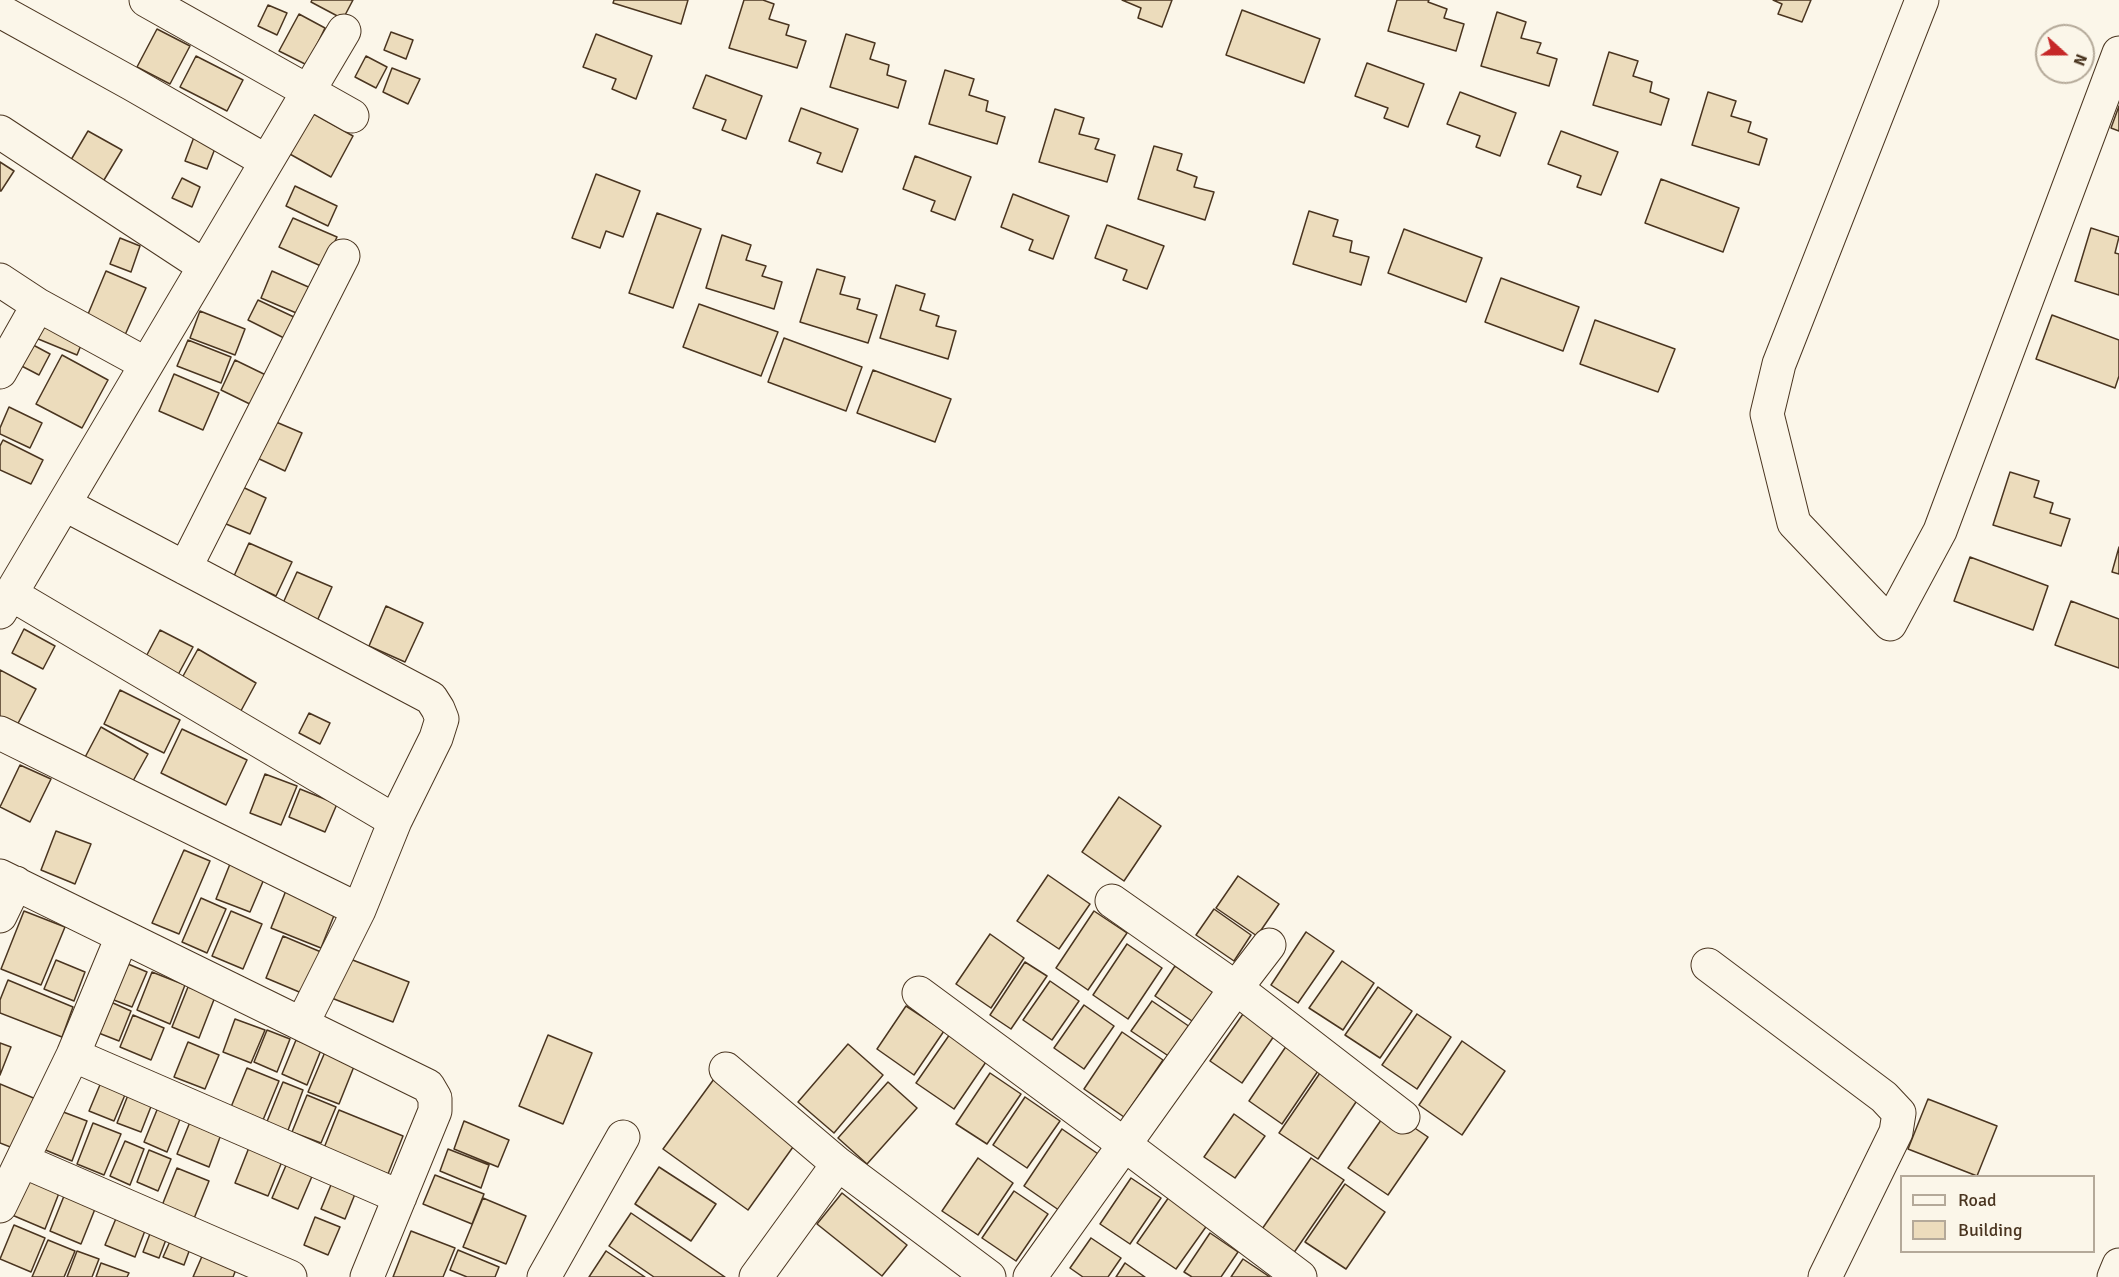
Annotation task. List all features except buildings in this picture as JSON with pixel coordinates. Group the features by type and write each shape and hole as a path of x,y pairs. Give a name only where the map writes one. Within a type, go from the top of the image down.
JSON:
{"street":[{"path":"146,0 352,116"},
{"path":"1922,0 1779,364 1767,414 1794,524 1890,624 1940,531 2119,53"},
{"path":"0,11 266,161"},
{"path":"344,31 5,603 394,821"},
{"path":"0,132 204,267"},
{"path":"185,568 343,256"},
{"path":"0,280 38,305 146,364"},
{"path":"0,372 38,305"},
{"path":"64,504 431,698 442,719 436,738 394,821 359,910 302,1024"},
{"path":"0,733 359,910"},
{"path":"0,916 8,879 428,1086 435,1098 435,1111 367,1277"},
{"path":"1112,901 1236,988 1403,1117"},
{"path":"0,1206 72,1055 122,937"},
{"path":"1030,1277 1269,945"},
{"path":"1708,965 1884,1097 1899,1113 1896,1132 1825,1277"},
{"path":"919,993 1125,1144 1300,1277"},
{"path":"72,1055 400,1197"},
{"path":"726,1069 838,1164 989,1277"},
{"path":"544,1277 623,1137"},
{"path":"23,1161 290,1277"},
{"path":"756,1277 838,1164"},
{"path":"2114,1277 2119,1265"}]}
